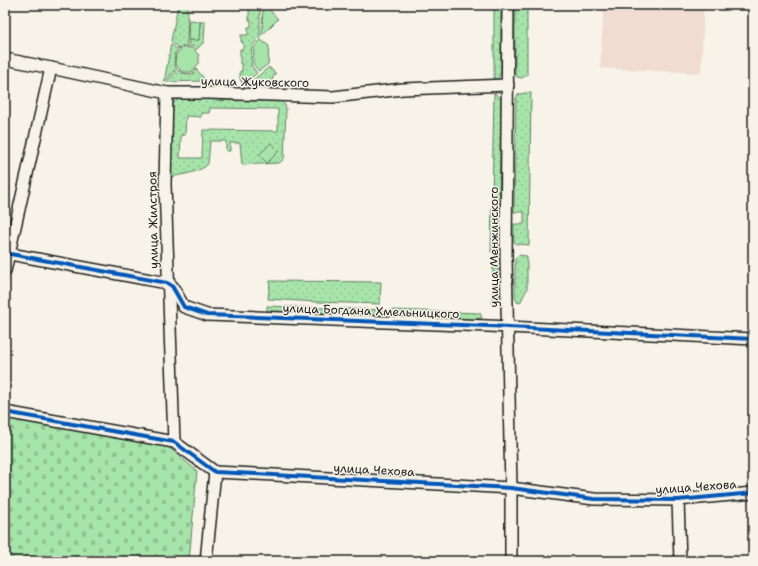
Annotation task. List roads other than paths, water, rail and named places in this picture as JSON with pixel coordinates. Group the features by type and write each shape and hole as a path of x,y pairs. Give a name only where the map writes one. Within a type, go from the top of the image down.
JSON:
{"street":[{"name":"улица Менжинского","path":"508,5 506,250 511,561"},
{"name":"улица Жуковского","path":"5,59 167,93 333,96 403,89 508,85"},
{"path":"5,271 7,254 51,68"},
{"name":"улица Жилстроя","path":"167,93 164,184 174,442"},
{"path":"7,254 167,283"},
{"name":"улица Богдана Хмельницкого","path":"167,283 172,286 184,308 207,315 508,327 753,339"},
{"path":"5,412 174,442 215,472 206,561"},
{"name":"улица Чехова","path":"215,472 511,488 594,499 678,500 753,493"},
{"path":"678,500 680,561"}]}
